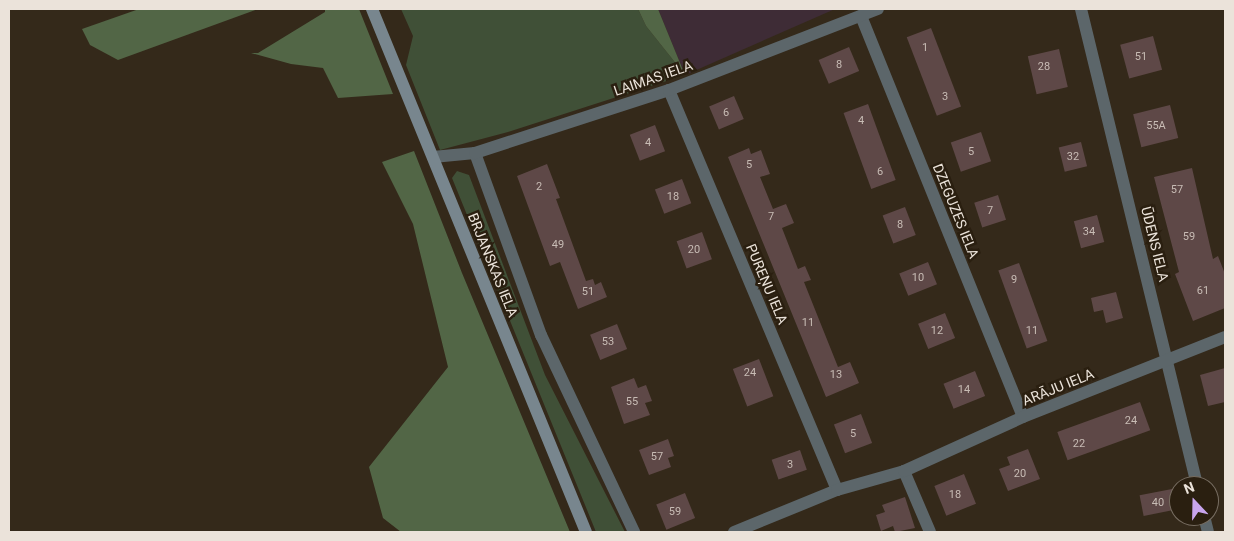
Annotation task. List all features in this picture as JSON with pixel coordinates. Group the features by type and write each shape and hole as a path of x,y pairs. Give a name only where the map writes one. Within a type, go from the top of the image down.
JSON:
{"main road":[{"name":"BRJANSKAS IELA","path":"372,9 586,532"}],"street":[{"name":"LAIMAS IELA","path":"433,157 475,153 669,90 878,9"},
{"name":"ŪDENS IELA","path":"1081,9 1195,476"},
{"name":"DZEGUZES IELA","path":"861,16 1023,417"},
{"name":"PUREŅU IELA","path":"669,90 837,490"},
{"path":"475,153 541,335 634,532"},
{"name":"ARĀJU IELA","path":"734,532 837,490 904,470 1023,417 1225,337"},
{"path":"904,470 930,532"}],"shaded area":[{"path":"658,9 835,9 685,75"}],"green space":[{"path":"139,9 258,9 118,60 90,45 82,29"},
{"path":"325,9 359,9 393,94 338,98 323,68 291,64 251,53 258,53 325,12"},
{"path":"401,9 638,9 646,26 685,75 508,132 440,150 406,65 413,36"},
{"path":"638,9 658,9 685,75 646,26"},
{"path":"414,151 462,273 570,532 401,532 383,518 369,467 448,367 413,224 382,162"},
{"path":"457,171 469,175 545,375 625,532 596,532 452,178"}],"building":[{"path":"931,28 961,106 937,116 907,37"},
{"path":"1153,36 1162,70 1129,79 1120,45"},
{"path":"849,47 859,71 829,84 819,60"},
{"path":"1059,49 1068,87 1037,94 1028,56"},
{"path":"734,96 744,119 719,130 709,107"},
{"path":"868,104 896,180 871,189 844,113"},
{"path":"1170,105 1178,138 1141,147 1133,114"},
{"path":"655,125 665,151 640,161 630,135"},
{"path":"981,132 991,161 961,172 951,142"},
{"path":"1081,142 1087,166 1065,172 1059,148"},
{"path":"749,148 751,154 761,150 770,174 760,177 773,209 786,204 794,223 782,228 798,269 805,266 811,280 804,282 838,367 850,362 859,383 826,397 728,157"},
{"path":"547,164 560,198 556,199 586,281 593,279 595,285 601,282 607,297 578,309 560,262 550,266 517,176"},
{"path":"1192,168 1213,259 1218,256 1225,274 1225,308 1193,321 1175,274 1179,272 1154,177"},
{"path":"682,179 691,203 664,214 655,189"},
{"path":"998,195 1006,220 982,227 974,203"},
{"path":"905,207 916,235 893,244 883,216"},
{"path":"1097,215 1104,242 1081,248 1074,221"},
{"path":"702,232 712,259 687,268 677,241"},
{"path":"928,262 937,284 908,296 899,274"},
{"path":"1019,263 1047,341 1027,349 998,271"},
{"path":"1116,292 1123,318 1106,323 1103,310 1094,312 1091,298"},
{"path":"945,313 955,338 928,349 918,324"},
{"path":"617,324 627,349 600,360 590,335"},
{"path":"759,359 773,396 747,406 733,369"},
{"path":"1225,368 1225,402 1208,406 1200,375"},
{"path":"975,371 985,396 954,409 943,384"},
{"path":"634,378 638,388 646,385 652,401 645,403 650,415 624,424 611,387"},
{"path":"1140,402 1150,430 1068,460 1057,432"},
{"path":"861,414 872,443 845,453 834,424"},
{"path":"668,439 674,456 668,458 671,467 649,475 639,450"},
{"path":"1028,449 1040,479 1008,491 999,469 1010,465 1007,457"},
{"path":"800,450 807,470 778,480 772,460"},
{"path":"964,474 976,504 946,516 934,486"},
{"path":"1169,490 1169,511 1144,516 1140,495"},
{"path":"685,493 695,518 666,530 656,505"},
{"path":"905,497 915,528 895,532 893,526 881,531 876,515 885,512 882,505"}]}
